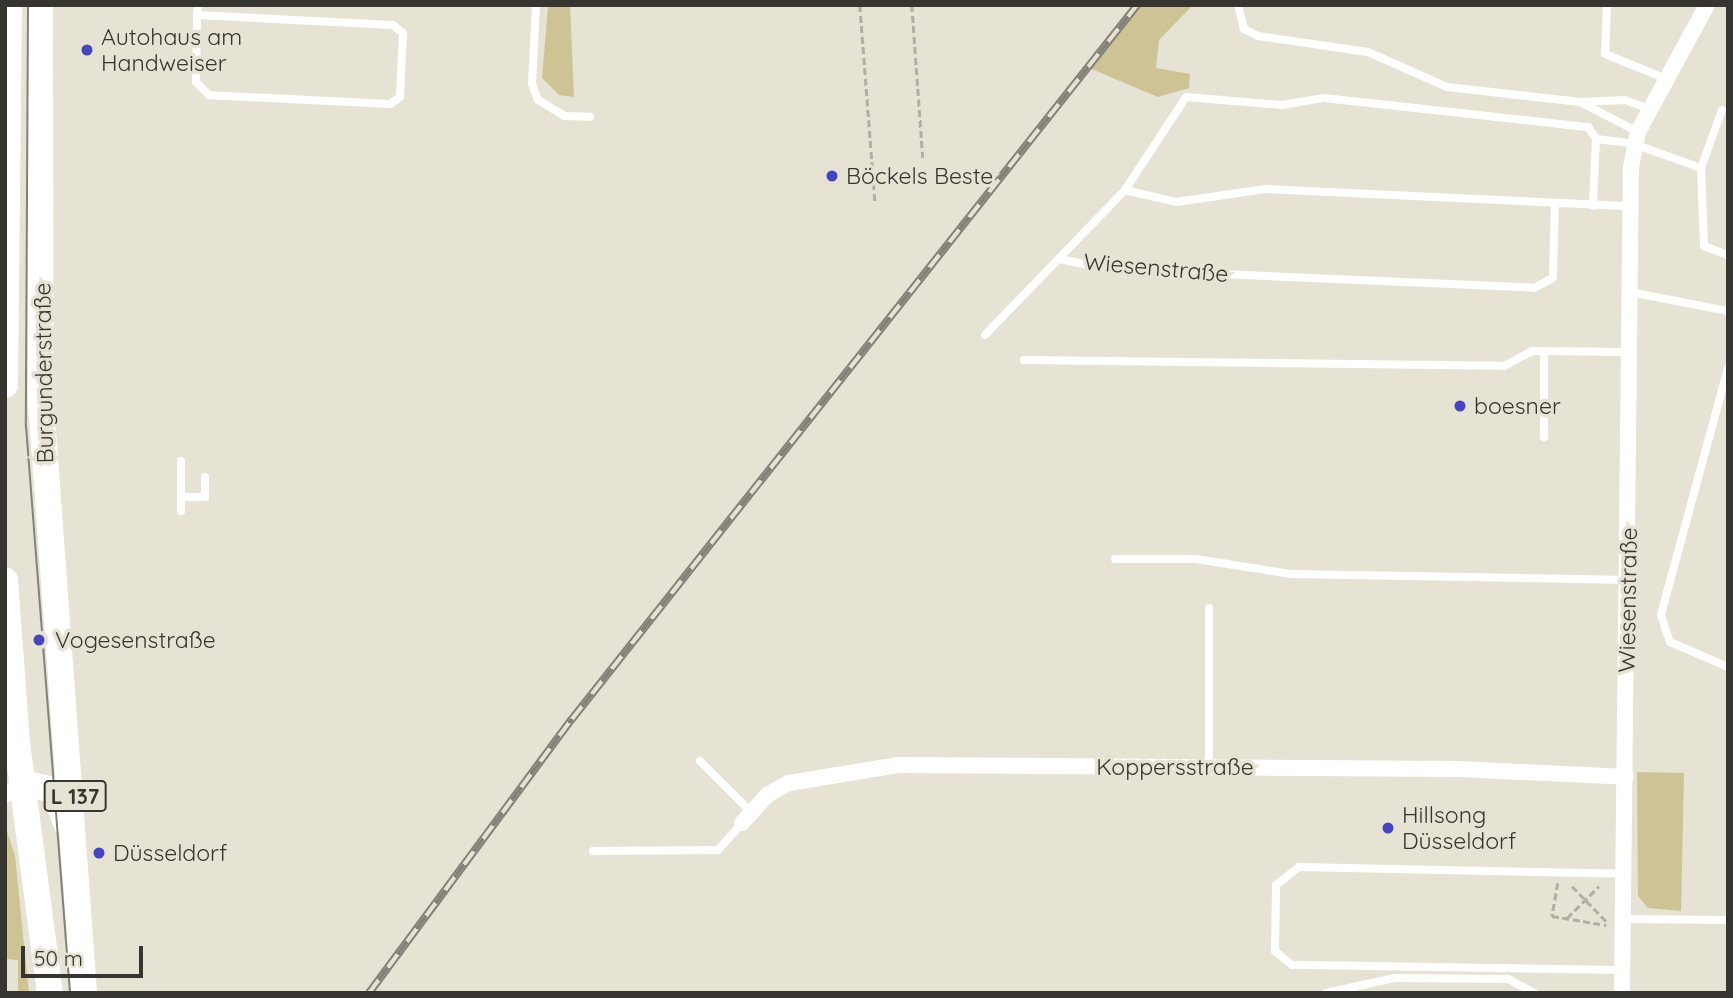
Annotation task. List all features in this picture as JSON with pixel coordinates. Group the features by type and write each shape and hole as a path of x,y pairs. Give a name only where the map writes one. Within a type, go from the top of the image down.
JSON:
{"main road":[{"name":"Burgunderstraße","path":"5,385 9,5"},
{"name":"Burgunderstraße","path":"40,5 41,402 70,740"},
{"name":"L 137","path":"5,580 14,789 50,993"},
{"path":"14,789 53,764 70,740"},
{"name":"L 137","path":"70,740 84,993"},
{"path":"14,789 46,786 61,798 78,853"}],"street":[{"name":"Wiesenstraße","path":"1622,993 1617,874 1631,777 1628,580 1630,292 1631,206 1636,138 1707,5"},
{"name":"Koppersstraße","path":"747,817 789,783 860,768 1209,767 1631,777"}],"lane":[{"path":"197,15 393,25 403,33 400,97 390,104 209,95 196,82 197,15 198,5"},
{"path":"536,5 532,84 538,100 565,116 590,117"},
{"path":"1238,5 1244,29 1258,36 1368,52 1447,87 1580,102 1625,100 1650,109"},
{"path":"1608,5 1605,54 1667,79"},
{"name":"Wiesenstraße","path":"985,335 1125,190 1186,97 1282,106 1351,101 1581,125 1596,139 1636,138"},
{"path":"1580,102 1636,138 1701,168"},
{"path":"1722,110 1701,168 1704,246 1728,255"},
{"path":"1593,205 1596,139"},
{"path":"1125,190 1176,202 1266,189 1631,206"},
{"name":"Wiesenstraße","path":"1060,259 1106,269 1534,288 1553,278 1555,204"},
{"path":"1630,292 1728,312"},
{"path":"1024,360 1504,366 1544,352 1630,352"},
{"path":"1544,352 1544,437"},
{"path":"1728,368 1661,615 1670,642 1728,667"},
{"path":"181,461 181,511"},
{"path":"181,497 205,497 205,477"},
{"path":"1115,559 1196,559 1291,574 1628,580"},
{"path":"1209,608 1209,767"},
{"path":"593,851 718,850 747,817 700,761"},
{"path":"1617,874 1299,867 1276,885 1275,951 1283,961 1304,967 1622,970"},
{"path":"1619,923 1728,920"},
{"path":"1326,993 1394,978 1508,979 1534,993"}],"path":[{"path":"860,5 875,201"},
{"path":"912,5 923,158"},
{"path":"1559,874 1586,899 1619,923"},
{"path":"1559,874 1552,916 1619,923"},
{"path":"1567,918 1617,874"}],"shaded area":[{"path":"570,5 574,97 559,95 542,78 548,7"},
{"path":"1138,5 1193,5 1159,40 1156,68 1190,74 1189,88 1158,97 1089,68"},
{"path":"1637,772 1684,773 1681,911 1648,908 1638,896"},
{"path":"5,825 15,856 29,993 18,993 18,960 6,959"}],"tram line":[{"path":"28,5 26,426 70,993"}],"railway":[{"path":"369,993 572,719 1137,5"}],"place":[{"name":"Autohaus am Handweiser","path":"87,50"},
{"name":"Böckels Beste","path":"832,176"},
{"name":"boesner","path":"1460,406"},
{"name":"Vogesenstraße","path":"39,640"},
{"name":"Hillsong Düsseldorf","path":"1388,828"},
{"name":"Düsseldorf","path":"99,853"}]}
